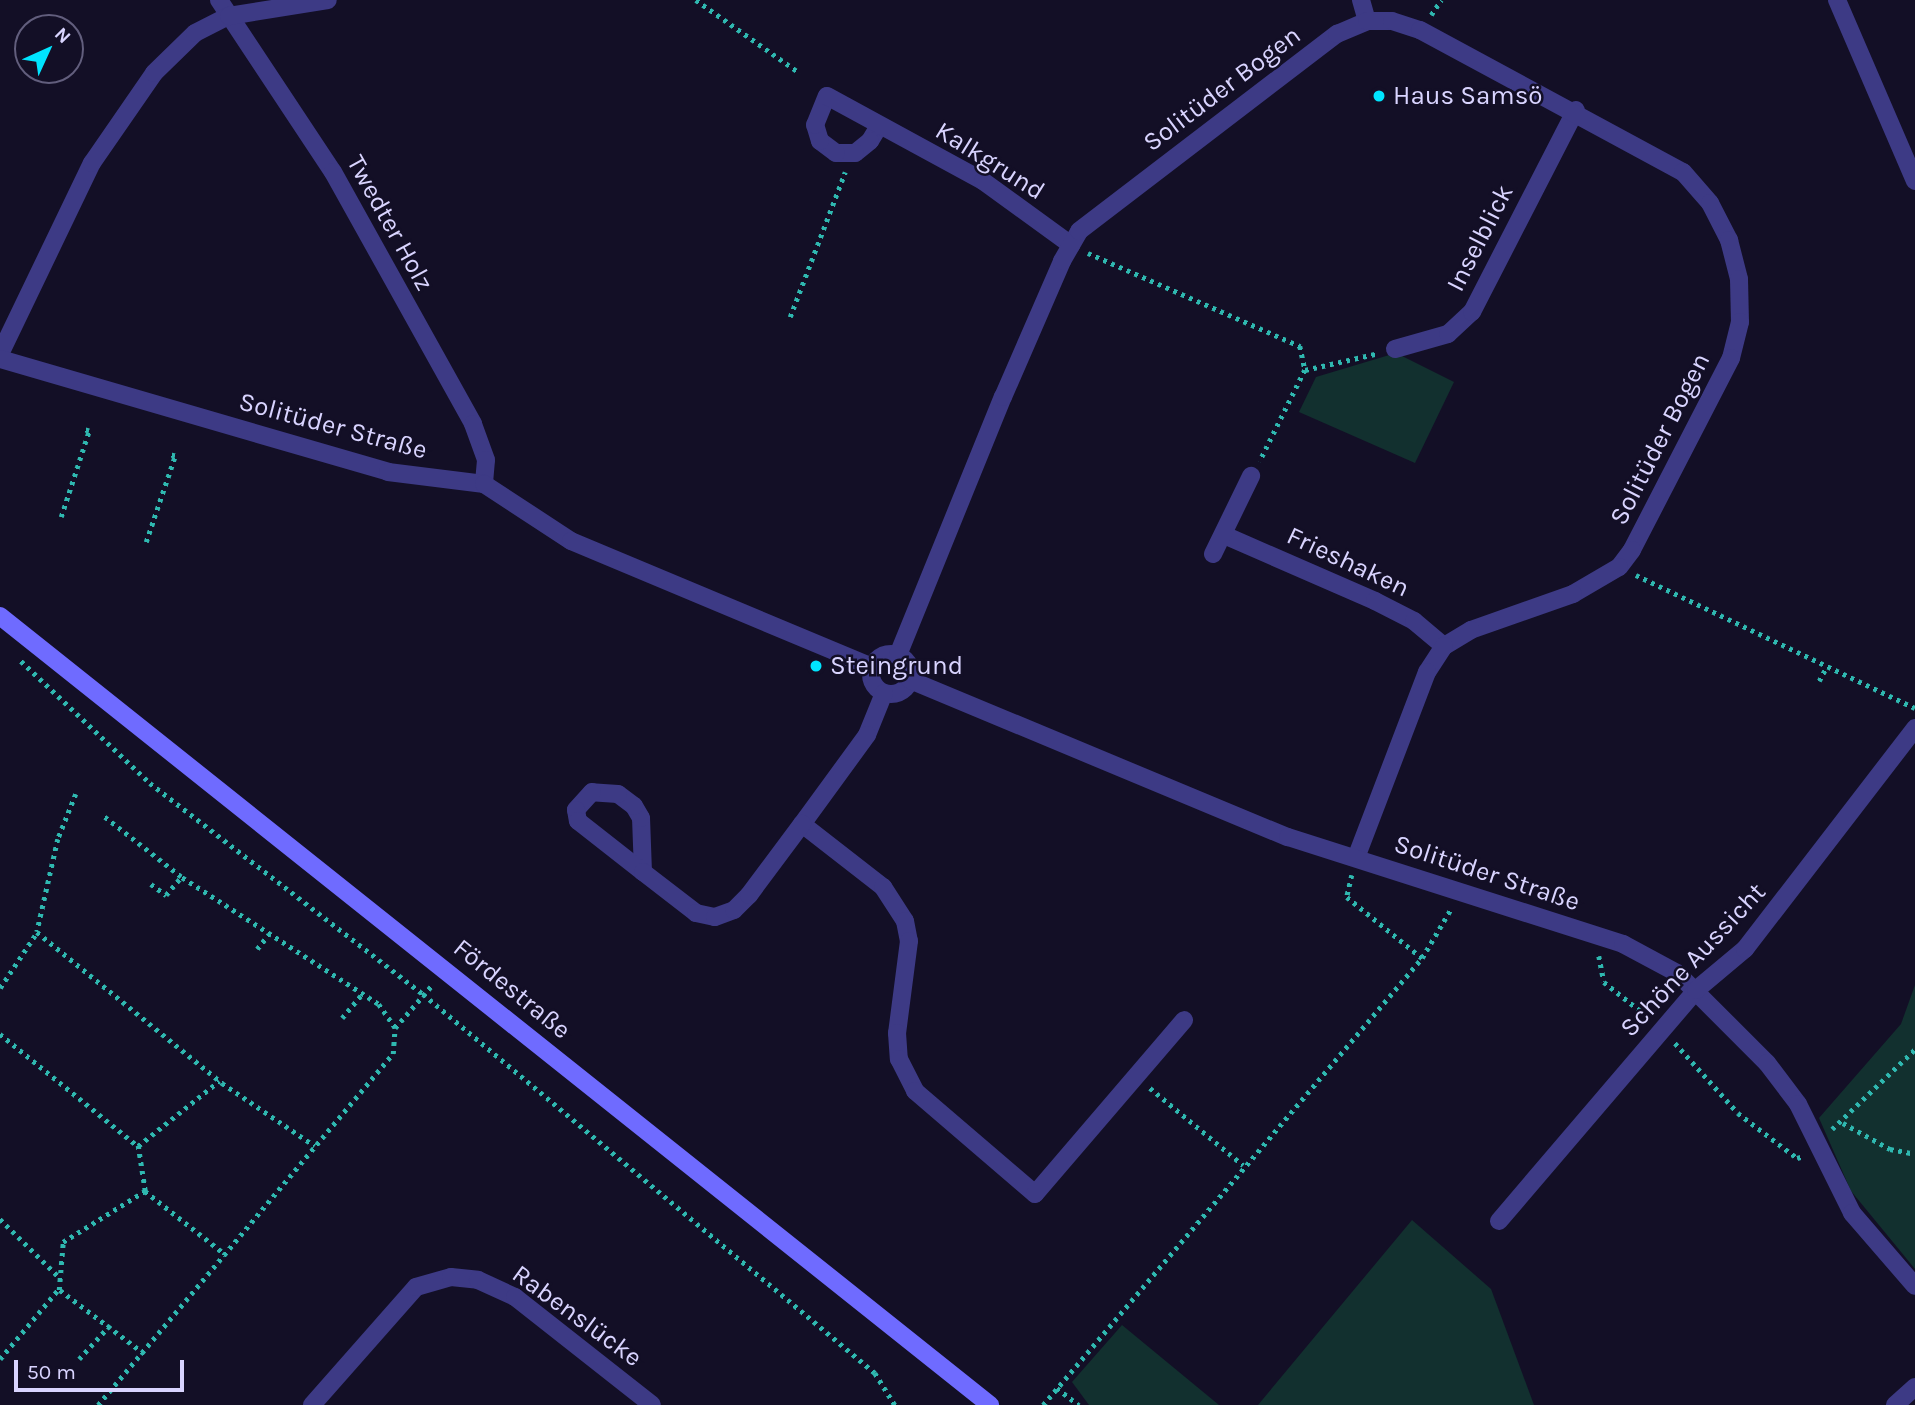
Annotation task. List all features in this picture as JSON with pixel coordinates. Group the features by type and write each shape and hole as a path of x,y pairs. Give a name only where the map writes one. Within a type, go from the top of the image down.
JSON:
{"main road":[{"name":"Fördestraße","path":"0,616 990,1405"}],"street":[{"name":"Twedter Holz","path":"219,0 333,172 473,424 486,460 484,484"},
{"path":"0,356 92,163 154,73 195,33 229,16 328,0"},
{"path":"1361,0 1367,21"},
{"path":"1837,0 1915,181"},
{"name":"Solitüder Bogen","path":"898,655 913,607 1079,231 1337,34 1367,21 1392,21 1420,30 1576,110 1683,172 1710,203 1729,240 1739,279 1740,322 1731,358 1632,550 1619,566 1573,594 1471,629 1444,646 1427,672 1356,858"},
{"name":"Kalkgrund","path":"855,153 836,153 820,141 815,125 827,96 983,181 1071,245"},
{"name":"Inselblick","path":"1395,349 1448,334 1472,312 1576,110"},
{"path":"855,153 870,141 879,126"},
{"name":"Solitüder Straße","path":"0,356 388,472 484,484 571,541 872,667"},
{"path":"1213,554 1251,476"},
{"name":"Frieshaken","path":"1224,535 1375,601 1414,621 1444,646"},
{"path":"882,655 898,655 909,665 910,680 899,692 884,693 873,682 872,667 882,655"},
{"name":"Solitüder Straße","path":"910,680 1288,837 1604,939 1650,957 1696,990 1767,1063 1819,1144 1852,1213 1915,1286"},
{"path":"643,872 642,818 634,806 618,794 592,792 576,810 578,821 643,872 696,913 715,917 734,910 749,895 867,735 884,693"},
{"name":"Schöne Aussicht","path":"1499,1221 1696,990 1753,939 1915,728"},
{"path":"802,824 883,887 905,921 909,941 897,1033 904,1077 915,1091 1035,1194 1184,1020"},
{"name":"Rabenslücke","path":"312,1405 416,1287 451,1277 478,1280 515,1297 652,1405"},
{"path":"1895,1405 1915,1387"}],"path":[{"path":"696,0 800,73"},
{"path":"790,317 855,153"},
{"path":"1071,245 1300,346 1305,370 1251,476"},
{"path":"1305,370 1395,349"},
{"path":"61,517 89,431 82,429"},
{"path":"146,542 174,456 167,454"},
{"path":"1619,566 1826,668 1915,708"},
{"path":"10,652 150,783 424,994 875,1373 895,1405"},
{"path":"1819,681 1826,668"},
{"path":"0,988 37,932 58,839 76,794"},
{"path":"102,815 181,877 378,1004 395,1028"},
{"path":"1356,858 1347,897 1422,958"},
{"path":"151,884 166,895 181,877"},
{"path":"1043,1405 1242,1165 1422,958 1460,894"},
{"path":"37,932 219,1081 315,1146"},
{"path":"257,949 269,934"},
{"path":"1604,939 1599,957 1604,982 1663,1030 1738,1113 1797,1158 1819,1144 1843,1123 1915,1049"},
{"path":"342,1018 362,994"},
{"path":"99,1405 393,1054 395,1028 424,994"},
{"path":"0,1034 138,1146 145,1191 226,1255"},
{"path":"1136,1076 1242,1165"},
{"path":"138,1146 219,1081"},
{"path":"1843,1123 1890,1149 1915,1154"},
{"path":"0,1359 59,1290 63,1242 145,1191"},
{"path":"0,1219 60,1277"},
{"path":"59,1290 110,1325 144,1354"},
{"path":"79,1359 110,1325"},
{"path":"1057,1388 1079,1405"}],"green space":[{"path":"1396,353 1454,382 1415,463 1299,412 1316,377"},
{"path":"1915,985 1915,1269 1851,1191 1819,1118 1901,1024"},
{"path":"1412,1220 1491,1289 1534,1405 1258,1405"},
{"path":"1122,1325 1219,1405 1089,1405 1072,1382"}],"place":[{"name":"Haus Samsö","path":"1379,96"},
{"name":"Steingrund","path":"816,666"}]}
